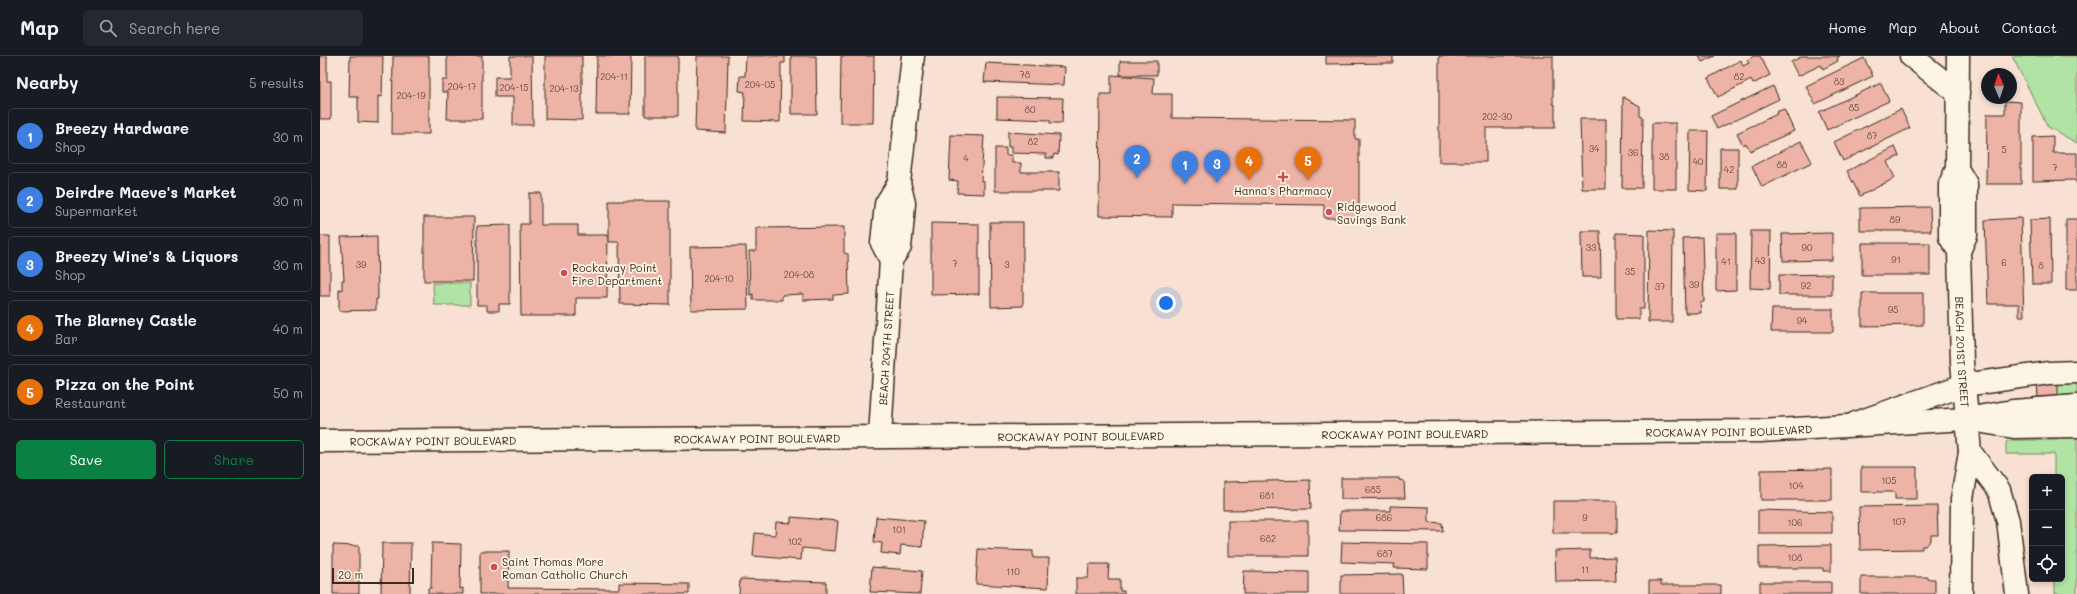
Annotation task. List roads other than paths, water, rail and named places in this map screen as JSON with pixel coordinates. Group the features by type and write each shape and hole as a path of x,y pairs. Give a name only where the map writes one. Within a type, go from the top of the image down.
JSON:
{"street":[{"name":"BEACH 204TH STREET","path":"880,436 891,260 882,243 886,204 899,183 913,56"},
{"path":"1911,56 1958,93"},
{"name":"BEACH 201ST STREET","path":"1958,56 1957,169 1950,184 1950,237 1959,251 1964,385 1970,452 1962,499 1961,594"},
{"name":"ROCKAWAY POINT BOULEVARD","path":"1843,427 1964,385 2049,373 2077,372"},
{"name":"ROCKAWAY POINT BOULEVARD","path":"320,441 880,436 1761,432 1966,419 2013,410 2077,406"},
{"name":"ROCKAWAY POINT BOULEVARD","path":"1966,419 2014,427 2077,426"},
{"path":"1970,452 1999,490 2008,522 2017,594"}],"place":[{"name":"Hanna's Pharmacy","path":"1283,177"},
{"name":"Deirdre Maeve's Market","path":"1137,178"},
{"name":"The Blarney Castle","path":"1249,180"},
{"name":"Pizza on the Point","path":"1308,180"},
{"name":"Breezy Wine's & Liquors","path":"1217,183"},
{"name":"Breezy Hardware","path":"1185,184"},
{"name":"Ridgewood Savings Bank","path":"1329,212"},
{"name":"Rockaway Point Fire Department","path":"564,273"},
{"name":"Saint Thomas More Roman Catholic Church","path":"494,567"}]}
